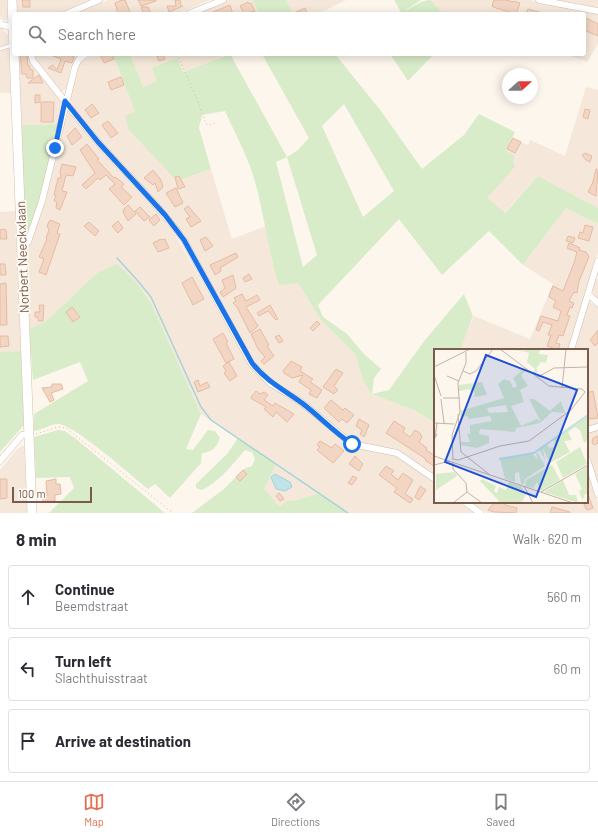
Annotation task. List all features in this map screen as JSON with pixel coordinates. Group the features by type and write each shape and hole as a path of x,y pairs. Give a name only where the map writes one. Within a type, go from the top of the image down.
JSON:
{"main road":[{"name":"Norbert Neeckxlaan","path":"12,0 12,12"},
{"name":"Norbert Neeckxlaan","path":"15,56 32,513"}],"street":[{"path":"71,12 99,0"},
{"path":"193,12 223,0"},
{"path":"539,0 598,11"},
{"path":"0,22 2,25 12,28"},
{"path":"32,56 33,61 98,142 165,215 184,240 259,373 301,402 352,444 398,453 434,478"},
{"path":"21,246 28,242 39,210 65,101 77,63 84,56"},
{"path":"571,349 598,261"},
{"path":"588,294 598,303"},
{"path":"588,430 598,427"},
{"path":"0,461 22,435 29,434"},
{"path":"588,462 598,494"},
{"path":"466,503 480,513"}],"lane":[{"path":"0,48 12,42"}],"path":[{"path":"178,56 197,99 206,124 211,125 217,122"},
{"path":"29,434 39,434 58,427 66,428 173,513"}],"shaded area":[{"path":"0,0 7,0 8,18 6,21 0,16"},
{"path":"16,0 90,0 62,12 17,12"},
{"path":"108,0 210,0 182,12 80,12"},
{"path":"229,0 252,0 258,12 199,12"},
{"path":"286,0 346,0 322,12 292,12"},
{"path":"431,0 531,0 590,12 598,14 598,44 587,62 571,56 586,56 586,12 441,12"},
{"path":"552,0 598,0 598,8"},
{"path":"0,26 8,35 11,93 0,93"},
{"path":"18,56 30,56 63,103 58,124 21,125"},
{"path":"35,56 78,56 71,66 66,89 61,92"},
{"path":"91,56 114,56 135,112 177,181 211,169 232,239 266,226 273,265 298,283 321,320 355,354 363,380 371,394 416,411 434,422 434,474 400,451 353,441 273,382 255,362 178,226 100,140 71,104 70,97 78,67 82,61"},
{"path":"131,56 223,56 183,72 176,58 153,68 158,81 142,87"},
{"path":"586,87 598,90 598,208 538,176 504,213 486,198 515,167 506,151 513,138 528,145 530,140 565,156"},
{"path":"67,109 69,109 96,144 173,231 244,356 257,375 269,385 300,405 351,446 360,449 391,453 410,464 434,483 434,503 460,503 474,513 348,513 319,493 294,501 288,500 280,507 263,489 275,464 201,414 152,305 137,283 97,273 46,321 29,329 26,253"},
{"path":"566,208 598,224 598,252 568,349 460,348 474,316 530,339 553,284 523,265"},
{"path":"15,211 21,351 0,352 0,212"},
{"path":"595,278 598,279 598,300 593,292"},
{"path":"590,302 598,307 598,425 588,427 588,349 574,349 587,304"},
{"path":"598,430 598,488 588,455 588,433"},
{"path":"24,445 27,513 0,513 0,470 17,449"},
{"path":"588,470 598,503 598,513 487,513 472,503 588,503"}],"green space":[{"path":"252,0 286,0 292,12 258,12"},
{"path":"394,0 421,0 404,11 420,2 431,0 441,12 401,12"},
{"path":"114,56 131,56 143,87 157,81 152,68 177,58 183,72 225,56 231,56 287,157 298,150 309,138 263,56 337,56 381,111 422,169 464,135 479,114 515,132 506,151 515,156 513,161 515,167 487,198 505,213 538,176 598,208 598,224 566,208 523,265 489,231 442,275 399,219 318,305 323,317 347,334 363,353 381,369 374,378 372,394 389,390 425,340 464,294 473,316 460,349 434,349 434,422 416,411 371,394 363,380 355,354 321,320 298,283 279,285 271,257 260,200 252,172 225,111 202,115 199,128 211,169 177,181 129,130 125,116 135,112","holes":["344,104 394,191 363,217 322,126","287,157 317,255 303,267 276,162"]},
{"path":"391,56 432,56 408,81"},
{"path":"58,124 44,183 26,239 21,125"},
{"path":"117,264 137,283 152,305 201,414 186,449 193,450 208,430 215,431 220,438 214,448 209,452 202,453 201,463 170,498 155,484 148,489 90,441 66,426 55,424 34,431 34,414 88,381 80,362 33,380 29,329 46,321 97,273"},
{"path":"21,351 24,425 0,452 0,352"},
{"path":"58,430 65,431 76,439 165,513 49,513 74,488 70,477 36,478 34,437"},
{"path":"238,438 276,464 264,489 280,507 288,500 294,501 319,493 348,513 192,513 224,489 244,469 252,466 255,459 252,452 245,450 225,472 208,487 202,490 196,488 196,484 227,454"}],"water":[{"path":"275,474 290,482 292,487 285,491 276,489 271,477"}],"building":[{"path":"22,0 30,0 30,7 23,7"},
{"path":"125,0 130,12 118,12 115,3"},
{"path":"138,0 156,0 156,1 141,6"},
{"path":"175,0 180,0 181,6 183,6 169,12 167,6 176,6"},
{"path":"494,0 507,0 520,3 517,12 509,12 492,6"},
{"path":"248,2 249,4 251,3 255,11 243,12 240,6"},
{"path":"230,5 232,12 213,12"},
{"path":"141,7 148,7 150,12 143,12"},
{"path":"305,8 307,12 296,12"},
{"path":"528,9 538,12 527,12"},
{"path":"586,18 598,24 598,36 586,31"},
{"path":"20,56 27,56 28,66 30,66 30,69 33,70 33,78 27,78 26,74 22,74"},
{"path":"53,56 74,57 72,63 65,61 61,73 48,68 53,65 57,70 61,59"},
{"path":"101,56 113,56 114,59 104,63"},
{"path":"157,56 164,56 165,59 159,61"},
{"path":"39,75 43,83 28,83"},
{"path":"121,77 124,85 111,90 108,82"},
{"path":"35,95 40,95 40,102 35,103"},
{"path":"41,102 54,102 53,122 41,122"},
{"path":"92,104 99,113 91,118 85,110"},
{"path":"585,109 590,110 588,119 583,117"},
{"path":"108,121 118,133 111,138 102,125"},
{"path":"75,128 82,137 72,145 67,136"},
{"path":"513,138 521,142 515,153 507,149"},
{"path":"87,144 99,159 97,160 114,178 115,177 124,184 121,187 132,197 124,205 109,189 115,184 106,175 100,180 98,178 86,189 82,185 95,173 80,150"},
{"path":"585,153 592,156 590,162 582,155"},
{"path":"62,164 76,167 73,176 66,175 62,191 67,192 60,210 56,208 57,202 54,201 56,196 54,195 58,178 61,178 60,172"},
{"path":"596,169 598,169 596,196 588,192 593,182"},
{"path":"153,170 161,180 163,187 158,192 155,183 153,185 144,178"},
{"path":"179,176 185,187 178,189 175,177"},
{"path":"176,188 183,203 175,207 166,193"},
{"path":"128,205 136,214 128,221 123,210"},
{"path":"188,206 201,221 191,227 186,219 190,217 184,209"},
{"path":"140,207 150,217 144,221 135,211"},
{"path":"156,214 160,220 154,226 149,220"},
{"path":"50,220 60,224 57,233 60,234 46,275 39,272 44,259 39,257 47,239 49,230 47,226"},
{"path":"118,221 123,228 118,233 112,226"},
{"path":"89,222 99,231 95,236 84,226"},
{"path":"585,225 593,227 589,241 578,238 580,232 583,233"},
{"path":"0,230 6,230 7,239 0,239"},
{"path":"568,236 575,238 573,243 566,241"},
{"path":"206,237 213,246 205,251 200,240"},
{"path":"161,239 165,239 169,248 158,252 153,243"},
{"path":"569,243 580,248 579,250 586,252 589,257 579,281 577,293 574,292 569,301 574,303 572,308 570,307 567,315 570,316 563,336 559,335 556,343 560,344 558,349 555,349 547,346 551,335 548,335 552,325 543,322 539,331 536,330 541,316 558,321 561,311 553,307 556,301 549,297 553,286 563,291 574,263 577,252 567,248"},
{"path":"236,253 238,257 220,268 221,271 215,275 210,265"},
{"path":"0,264 5,264 6,275 0,275"},
{"path":"249,274 252,279 245,282 243,278"},
{"path":"233,275 236,288 223,297 220,292 225,288 222,280"},
{"path":"192,277 204,299 193,305 182,283"},
{"path":"6,283 7,325 0,325 0,284"},
{"path":"242,294 246,301 257,295 260,300 246,307 258,326 250,333 237,307 233,303 236,301 234,298"},
{"path":"39,305 44,305 43,321 38,321 38,317 35,317 35,312 40,312"},
{"path":"270,305 278,319 276,320 268,311 259,316 257,313"},
{"path":"72,307 80,317 73,322 66,312"},
{"path":"317,321 320,324 313,331 310,328"},
{"path":"260,329 269,345 267,346 274,356 264,364 261,361 265,357 258,349 251,334"},
{"path":"598,330 598,343 595,346 590,340"},
{"path":"223,333 234,359 226,363 213,339"},
{"path":"279,335 283,341 279,343 275,337"},
{"path":"0,336 8,336 9,346 0,347"},
{"path":"291,361 302,367 300,371 313,379 310,382 322,390 317,398 309,394 311,390 299,382 303,375 292,378 284,373 283,371"},
{"path":"229,362 237,376 230,381 224,373 226,371 223,366"},
{"path":"336,369 343,373 334,386 338,390 334,394 323,387"},
{"path":"198,380 200,386 207,382 210,387 198,392 194,382"},
{"path":"52,384 61,384 63,389 51,393 54,400 50,402 42,388 52,387"},
{"path":"256,391 260,394 264,392 268,395 264,400 273,406 275,403 294,414 287,422 276,412 273,417 264,409 266,407 252,399 251,397"},
{"path":"593,391 598,418 588,419 588,393"},
{"path":"331,400 343,410 345,408 354,415 347,423 342,419 339,422 324,408"},
{"path":"359,419 369,425 364,437 360,434 362,430 356,426"},
{"path":"394,421 405,428 403,432 410,437 415,430 420,433 422,437 419,442 427,448 426,450 434,455 434,466 425,460 426,459 386,433"},
{"path":"598,436 598,443 594,445 592,443 593,438"},
{"path":"320,441 332,448 335,444 344,451 333,463 317,450 320,447 317,445"},
{"path":"355,456 363,464 359,471 349,464"},
{"path":"386,466 394,471 391,474 398,480 403,473 413,480 405,494 413,499 410,503 394,492 397,488 379,475"},
{"path":"243,470 247,474 240,481 236,477"},
{"path":"353,476 357,478 352,485 348,483"},
{"path":"0,479 7,479 7,498 0,499"},
{"path":"56,479 56,484 60,484 61,494 55,495 55,501 43,501 42,495 47,495 46,481"},
{"path":"420,486 426,490 419,500 415,497"},
{"path":"279,493 284,499 280,501 276,496"},
{"path":"588,495 593,508 588,510 583,503 588,503"},
{"path":"494,503 506,503 505,505 517,508 516,513 494,512 488,510"},
{"path":"552,507 570,512 570,513 550,513"}],"waterway":[{"path":"117,258 151,297 201,407 211,420 348,513"}],"route":[{"path":"55,148 65,101 98,142 165,215 184,240 259,373 284,392 301,402 352,444"}]}
